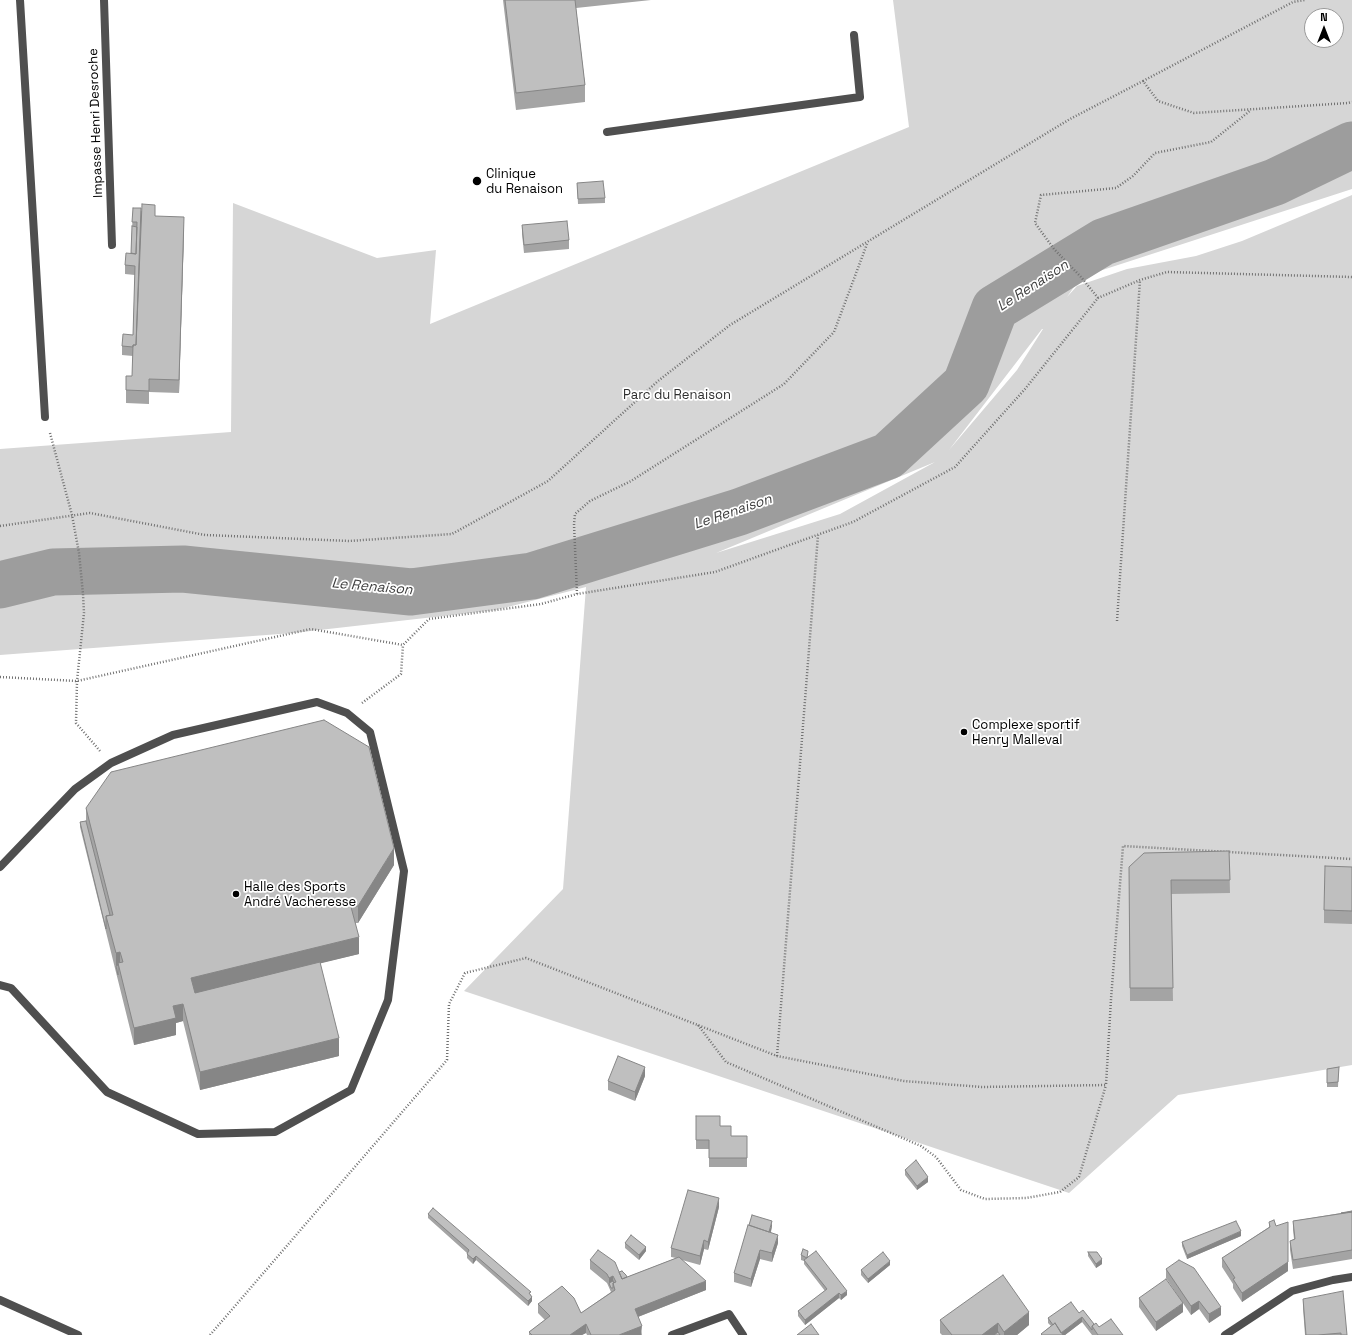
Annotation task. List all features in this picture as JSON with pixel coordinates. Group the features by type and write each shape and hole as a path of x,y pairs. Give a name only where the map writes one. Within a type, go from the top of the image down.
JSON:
{"street":[{"path":"20,0 45,417"},
{"name":"Impasse Henri Desroche","path":"104,0 112,245"},
{"path":"607,132 860,97 854,35"},
{"path":"0,867 75,789 111,763 174,735 317,702 347,713 370,732 404,871 388,1000 351,1090 275,1132 198,1134 106,1092 11,988 0,985"},
{"path":"1225,1335 1292,1291 1352,1276"},
{"path":"0,1300 78,1335"},
{"path":"672,1335 729,1314 743,1335"}],"path":[{"path":"0,526 90,512 213,536 349,541 452,534 548,481 658,381 730,325 1070,119 1294,1 1305,0"},
{"path":"1143,81 1158,101 1194,113 1352,102"},
{"path":"1098,298 1081,277 1054,249 1035,223 1041,195 1116,188 1133,176 1154,153 1211,142 1251,110"},
{"path":"577,594 575,573 575,514 590,501 631,481 784,384 834,332 867,243"},
{"path":"347,713 401,674 402,645 429,618 541,604 577,594 715,572 853,522 955,467 1025,389 1098,298 1140,280 1167,272 1352,277"},
{"path":"1117,621 1140,280"},
{"path":"45,417 72,515 79,553 84,613 77,681 76,723 111,763"},
{"path":"777,1056 818,535"},
{"path":"0,677 77,681 311,629 402,645"},
{"path":"697,1024 726,1062 921,1146 936,1157 961,1190 985,1199 1026,1198 1060,1192 1079,1177 1106,1085 1123,846 1352,859"},
{"path":"210,1335 447,1060 449,1004 465,973 526,958 777,1056 904,1081 982,1088 1106,1085"}],"green space":[{"name":"Parc du Renaison","path":"893,0 1352,0 1352,189 1081,277 1067,297 1077,286 1127,269 1196,256 1242,241 1352,195 1352,1065 1178,1095 1069,1193 464,991 563,889 586,587 496,610 293,633 0,655 0,449 231,432 233,203 377,258 436,250 430,324 909,127","holes":["1042,329 1017,370 949,450","935,462 840,514 716,553"]}],"building":[{"path":"505,0 575,0 585,85 516,93"},
{"path":"603,181 605,198 578,199 577,183"},
{"path":"142,204 155,205 155,216 184,217 179,380 149,379 149,391 126,390 126,376 132,376 133,345 136,345"},
{"path":"133,208 141,208 136,345 133,345 133,347 122,346 123,334 133,335 135,266 125,265 126,253 136,254 137,222 132,222"},
{"path":"567,221 569,240 524,245 522,225"},
{"path":"132,226 137,227 136,254 131,253"},
{"name":"Halle des Sports André Vacheresse","path":"324,720 369,747 394,848 358,906 351,907 359,937 191,978 195,993 320,962 339,1038 200,1072 183,1004 173,1006 176,1018 134,1028 118,963 123,962 120,952 116,953 106,916 113,915 86,808 111,772"},
{"path":"86,821 110,915 106,916 106,929 80,822"},
{"path":"1229,851 1230,880 1171,880 1173,988 1130,988 1129,867 1144,853"},
{"path":"1325,866 1352,867 1352,911 1324,910"},
{"path":"618,1056 645,1067 635,1092 608,1081"},
{"path":"1339,1067 1338,1082 1327,1083 1327,1069"},
{"path":"696,1116 720,1116 720,1126 731,1126 731,1136 747,1136 747,1158 709,1158 709,1140 696,1140"},
{"path":"916,1160 928,1177 917,1186 905,1170"},
{"path":"688,1190 719,1198 708,1242 704,1240 700,1256 671,1248"},
{"path":"433,1208 531,1292 529,1293 532,1297 528,1301 476,1256 473,1259 467,1254 469,1250 428,1214"},
{"path":"1352,1212 1352,1250 1293,1260 1290,1241 1295,1239 1293,1221"},
{"path":"752,1215 772,1221 769,1232 749,1225"},
{"path":"1274,1220 1276,1226 1288,1222 1288,1262 1242,1293 1233,1279 1235,1278 1222,1258 1270,1227 1269,1222"},
{"path":"1236,1221 1241,1231 1187,1255 1182,1242"},
{"path":"748,1225 778,1235 772,1253 760,1250 751,1279 734,1273"},
{"path":"631,1235 646,1247 639,1255 625,1243"},
{"path":"803,1249 808,1251 807,1258 801,1255"},
{"path":"598,1250 615,1262 622,1279 679,1257 706,1281 635,1309 642,1326 619,1335 591,1335 586,1324 570,1335 532,1335 529,1332 550,1316 538,1304 562,1286 574,1298 581,1313 615,1290 613,1283 616,1282 613,1276 609,1278 607,1274 590,1260"},
{"path":"816,1251 847,1291 841,1295 839,1293 805,1320 798,1311 827,1289 804,1260"},
{"path":"883,1252 890,1261 868,1279 861,1270"},
{"path":"1088,1252 1097,1252 1102,1259 1096,1264"},
{"path":"1179,1260 1194,1268 1221,1307 1209,1314 1199,1301 1191,1306 1166,1269"},
{"path":"622,1271 627,1277 622,1279 619,1272"},
{"path":"1003,1275 1029,1312 1004,1332 998,1323 982,1335 952,1335 940,1320"},
{"path":"1166,1279 1183,1303 1156,1322 1139,1298"},
{"path":"613,1281 613,1288 611,1288 609,1283"},
{"path":"1343,1291 1347,1335 1341,1335 1341,1333 1306,1335 1303,1299"},
{"path":"1071,1302 1079,1313 1083,1310 1094,1324 1092,1326 1092,1330 1082,1317 1061,1333 1055,1323 1053,1325 1048,1318"},
{"path":"1111,1319 1123,1335 1098,1335 1092,1326 1096,1323 1099,1327"},
{"path":"1055,1323 1063,1335 1041,1334"},
{"path":"811,1324 819,1335 797,1335"}],"waterway":[{"name":"Le Renaison","path":"0,585 53,572 183,569 411,592 532,576 739,512 888,456 966,384 995,308 1103,242 1275,182 1352,145"}],"place":[{"name":"Clinique du Renaison","path":"477,181"},
{"name":"Complexe sportif Henry Malleval","path":"964,732"},
{"name":"Halle des Sports André Vacheresse","path":"236,894"}]}
